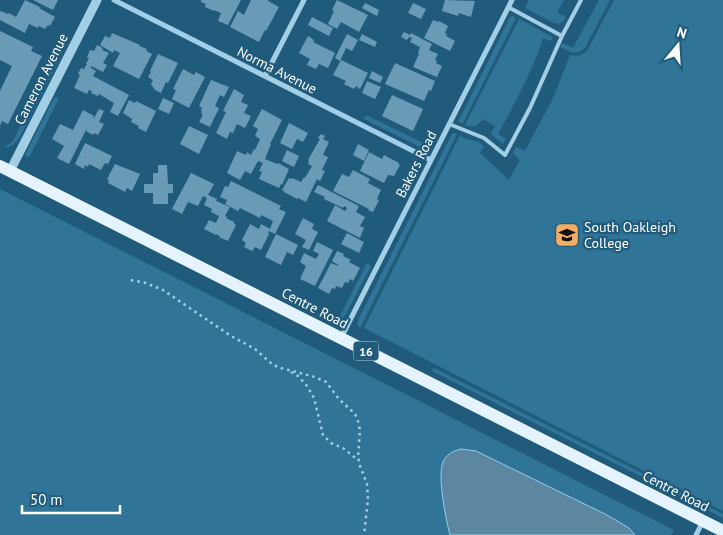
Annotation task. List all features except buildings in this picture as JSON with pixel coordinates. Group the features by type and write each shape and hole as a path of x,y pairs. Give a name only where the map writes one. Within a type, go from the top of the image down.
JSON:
{"main road":[{"name":"Centre Road","path":"5,168 723,531"}],"street":[{"name":"Cameron Avenue","path":"5,168 97,0"},
{"name":"Norma Avenue","path":"114,0 431,160"},
{"path":"265,76 304,0"},
{"name":"Bakers Road","path":"341,338 512,0"},
{"path":"696,535 703,521"}],"lane":[{"path":"449,124 484,138 505,155 530,108 562,36 582,0"},
{"path":"508,7 562,36"}],"path":[{"path":"131,280 146,283 163,290 231,336 255,349 273,365 326,382 339,400 355,414 358,421 360,430 359,461 366,484 368,499 364,535"},
{"path":"288,370 303,381 314,398 323,435 331,443 343,448 359,461"}],"shaded area":[{"path":"529,0 564,0 557,12 566,17 562,22 556,24 525,8"},
{"path":"599,0 610,0 585,48 575,53 560,47 563,43 573,48"},
{"name":"South Oakleigh College","path":"614,0 723,0 723,511 364,328 460,135 482,144 484,147 480,153 509,180 520,160 513,153 516,147 525,151 553,98 570,55 575,56 587,51"},
{"path":"510,17 516,18 463,123 459,122"},
{"path":"519,19 552,37 552,40 543,38 517,99 498,134 506,139 503,144 491,134 495,126 483,119 476,126 465,125"},
{"path":"59,49 63,52 20,137 13,145 6,148 13,141"},
{"path":"54,98 59,98 30,156 26,158 26,153"},
{"path":"366,115 423,143 420,147 364,119"},
{"path":"454,133 457,134 360,328 357,324 359,318"},
{"path":"0,189 674,530 671,535 0,535"},
{"path":"367,263 371,266 342,319 340,317 341,314"},
{"path":"434,368 723,514 723,518 432,371"},
{"path":"461,449 476,451 607,515 629,528 635,535 450,535 442,496 442,466 447,456"}],"place":[{"name":"South Oakleigh College","path":"567,235"}]}
